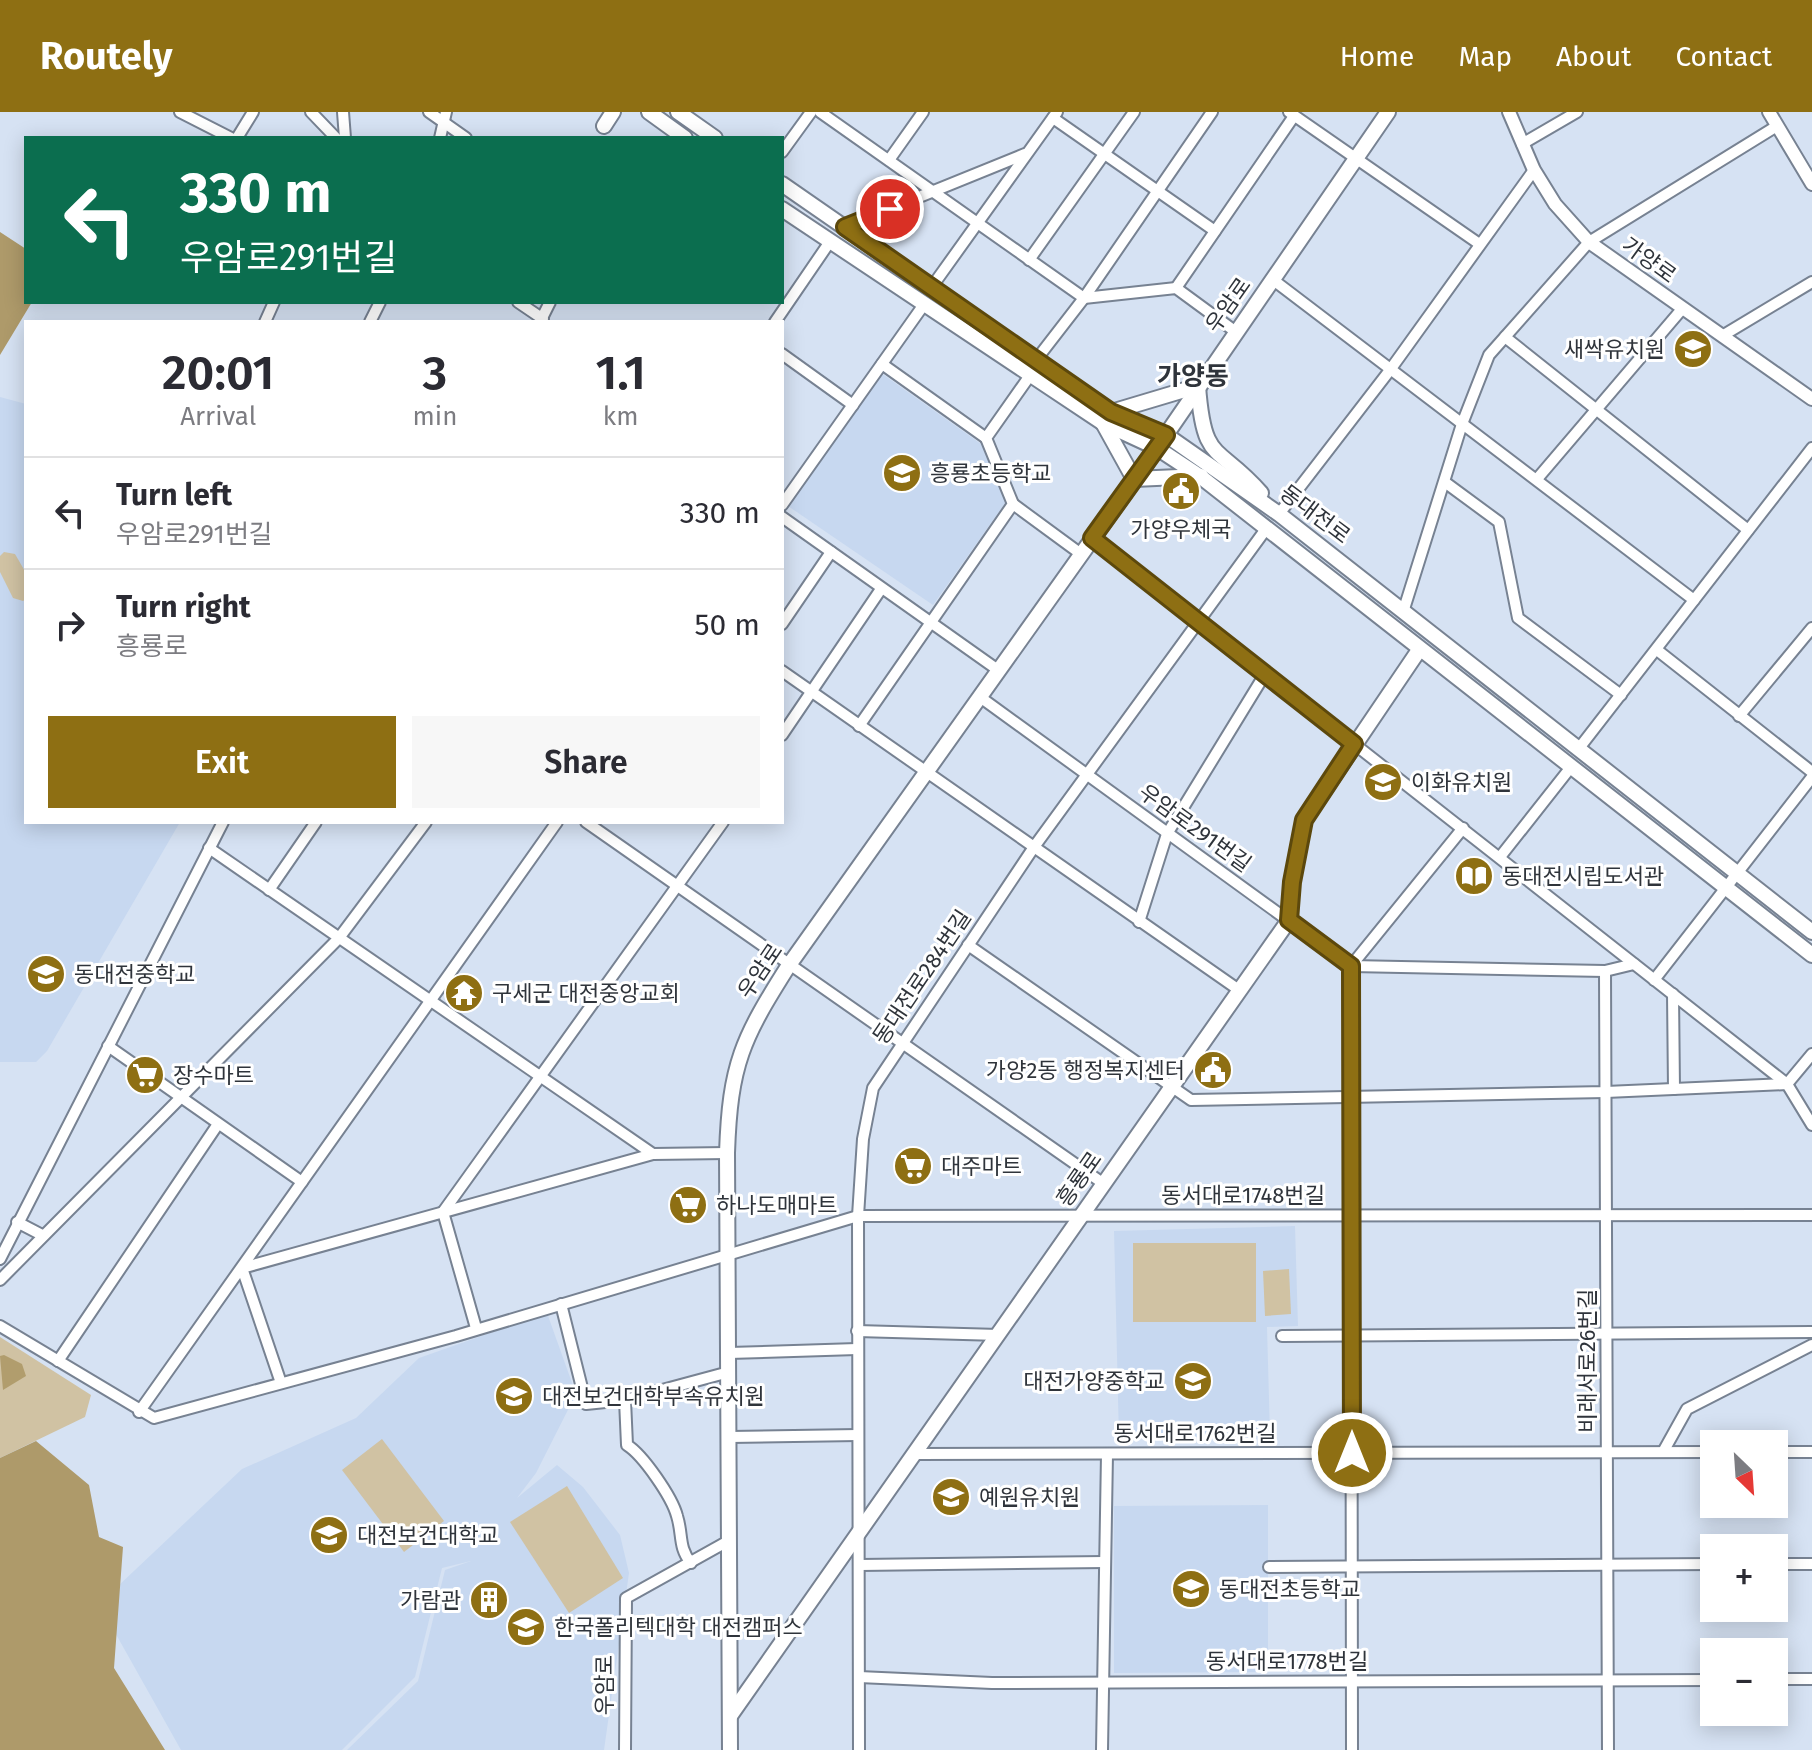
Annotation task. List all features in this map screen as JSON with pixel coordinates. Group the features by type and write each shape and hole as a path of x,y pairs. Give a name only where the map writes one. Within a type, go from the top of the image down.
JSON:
{"main road":[{"path":"604,125 613,112"},
{"path":"649,112 682,136"},
{"path":"678,112 712,136"},
{"name":"우암로","path":"730,1750 727,1153 732,1084 739,1053 752,1023 789,965 1157,448 1388,112"},
{"name":"동대전로","path":"784,185 931,288 1033,367 1201,477 1812,955"},
{"name":"동대전로","path":"784,210 829,243 1033,367"},
{"path":"1201,477 1134,479 1107,418 1198,386 1200,419 1212,451 1261,491 1265,505"},
{"name":"동대전로","path":"1107,418 1166,435 1279,514 1580,747 1812,932"},
{"path":"1289,920 1292,882 1304,820 1419,650"},
{"name":"흥룡로","path":"730,1716 858,1531 917,1454 1289,920"}],"street":[{"path":"180,112 227,136"},
{"path":"238,136 253,112"},
{"path":"311,112 334,136"},
{"path":"343,112 345,136"},
{"path":"429,112 463,136"},
{"path":"441,136 446,112"},
{"path":"784,149 811,112"},
{"path":"820,112 1084,298 1176,288 1236,332"},
{"path":"889,160 923,112"},
{"path":"1029,260 1134,112"},
{"path":"986,438 1212,112"},
{"name":"가양로","path":"1509,112 1534,170 1555,204 1589,242 1812,399"},
{"path":"1522,144 1577,112"},
{"path":"1769,112 1812,184"},
{"path":"1176,288 1292,114 1478,243"},
{"path":"931,288 1055,115 1103,155 1215,231"},
{"path":"1404,609 1462,424 1489,355 1589,242 1777,126"},
{"path":"845,227 1027,153"},
{"path":"1279,514 1390,370 1478,243 1534,170"},
{"path":"776,320 829,243"},
{"path":"1272,279 1694,600"},
{"path":"1722,336 1812,282"},
{"path":"784,502 925,303"},
{"path":"521,304 541,320"},
{"path":"1537,479 1682,309"},
{"path":"1505,337 1748,530"},
{"path":"784,355 853,405"},
{"path":"882,364 986,438 1013,504 1081,554"},
{"path":"1580,747 1812,448"},
{"path":"1446,483 1499,522 1518,618 1621,695"},
{"path":"859,726 1013,504"},
{"path":"784,518 998,670"},
{"name":"동대전로284번길","path":"859,1750 858,1216 863,1139 873,1088 1034,847 1266,529"},
{"path":"1092,538 1787,1084 1812,1125"},
{"path":"784,621 831,552"},
{"path":"784,732 881,589"},
{"path":"1739,716 1812,628"},
{"path":"1654,980 1812,775 1657,650"},
{"path":"784,672 1239,990"},
{"path":"1139,922 1167,834 1265,674"},
{"name":"우암로291번길","path":"980,697 1351,966"},
{"path":"1500,857 1571,767"},
{"path":"0,1259 222,824"},
{"path":"269,890 315,824"},
{"path":"0,1280 339,938 424,824"},
{"path":"0,1326 139,1412 556,824"},
{"path":"589,824 1104,1184"},
{"path":"443,1212 543,1078 722,824"},
{"path":"1352,1750 1351,966 1463,828"},
{"path":"209,848 653,1154"},
{"path":"968,945 1191,1100 1606,1092 1787,1084 1812,1054"},
{"path":"1351,966 1605,971 1634,964"},
{"name":"비래서로26번길","path":"1605,971 1608,1750"},
{"path":"1673,994 1674,1089"},
{"path":"108,1046 302,1182"},
{"path":"58,1361 218,1124"},
{"path":"242,1268 653,1154 727,1153"},
{"path":"443,1212 476,1328"},
{"name":"동서대로1748번길","path":"139,1412 154,1418 171,1415 727,1257 858,1216 1812,1215"},
{"path":"17,1222 42,1235"},
{"path":"242,1268 281,1383"},
{"path":"561,1304 586,1404 625,1400 729,1372"},
{"path":"857,1331 999,1335"},
{"path":"1282,1336 1812,1332"},
{"path":"1663,1452 1687,1409 1812,1345"},
{"path":"729,1353 857,1349"},
{"path":"625,1400 627,1445 639,1453 677,1515 681,1550 691,1563"},
{"path":"730,1437 858,1435"},
{"name":"동서대로1762번길","path":"917,1454 1700,1452"},
{"path":"1788,1452 1812,1452"},
{"path":"1102,1750 1101,1681 1106,1665 1107,1454"},
{"name":"우암로","path":"625,1750 626,1598 730,1540"},
{"path":"860,1565 1105,1562"},
{"path":"1269,1567 1700,1564"},
{"path":"1788,1564 1812,1564"},
{"name":"동서대로1778번길","path":"859,1677 992,1683 1700,1680"},
{"path":"1788,1679 1812,1679"}],"shaded area":[{"path":"0,232 24,248 24,304 31,304 0,355"},
{"name":"흥룡초등학교","path":"881,373 981,444 1006,502 933,605 788,506"},
{"path":"0,397 24,403 24,824 179,824 47,1051 36,1062 0,1062"},
{"path":"4,552 15,554 24,570 23,601 13,598 0,572 0,556"},
{"name":"대전가양중학교","path":"1295,1226 1298,1326 1267,1327 1270,1435 1119,1439 1114,1231"},
{"path":"1133,1243 1256,1243 1256,1322 1133,1322"},
{"path":"1289,1269 1291,1314 1265,1316 1263,1271"},
{"name":"대전보건대학교","path":"547,1313 576,1394 536,1473 517,1498 557,1465 583,1487 620,1535 629,1573 604,1750 347,1750 418,1681 445,1570 471,1561 442,1568 415,1677 342,1750 181,1750 99,1604 242,1469 356,1418 419,1358"},
{"path":"0,1337 91,1395 85,1417 0,1458"},
{"path":"0,1356 22,1364 26,1376 3,1390"},
{"path":"382,1439 444,1521 404,1552 342,1470"},
{"path":"36,1441 89,1485 99,1537 123,1547 114,1668 165,1750 0,1750 0,1458"},
{"path":"567,1486 623,1578 569,1613 510,1522"},
{"name":"동대전초등학교","path":"1268,1505 1268,1672 1114,1673 1114,1506"}],"place":[{"name":"새싹유치원","path":"1693,349"},
{"name":"흥룡초등학교","path":"902,473"},
{"name":"가양우체국","path":"1181,491"},
{"name":"이화유치원","path":"1383,782"},
{"name":"동대전시립도서관","path":"1474,876"},
{"name":"동대전중학교","path":"46,974"},
{"name":"구세군 대전중앙교회","path":"464,993"},
{"name":"가양2동 행정복지센터","path":"1213,1070"},
{"name":"장수마트","path":"145,1075"},
{"name":"대주마트","path":"913,1166"},
{"name":"하나도매마트","path":"688,1205"},
{"name":"대전가양중학교","path":"1193,1381"},
{"name":"대전보건대학부속유치원","path":"514,1396"},
{"name":"예원유치원","path":"951,1497"},
{"name":"대전보건대학교","path":"329,1535"},
{"name":"동대전초등학교","path":"1191,1589"},
{"name":"가람관","path":"489,1600"},
{"name":"한국폴리텍대학 대전캠퍼스","path":"526,1627"}],"district":[{"name":"가양동","path":"1193,376"}],"route":[{"path":"890,209 845,227 1111,412 1166,435 1092,538 1354,744 1304,820 1292,882 1289,920 1351,966 1352,1453"}]}
